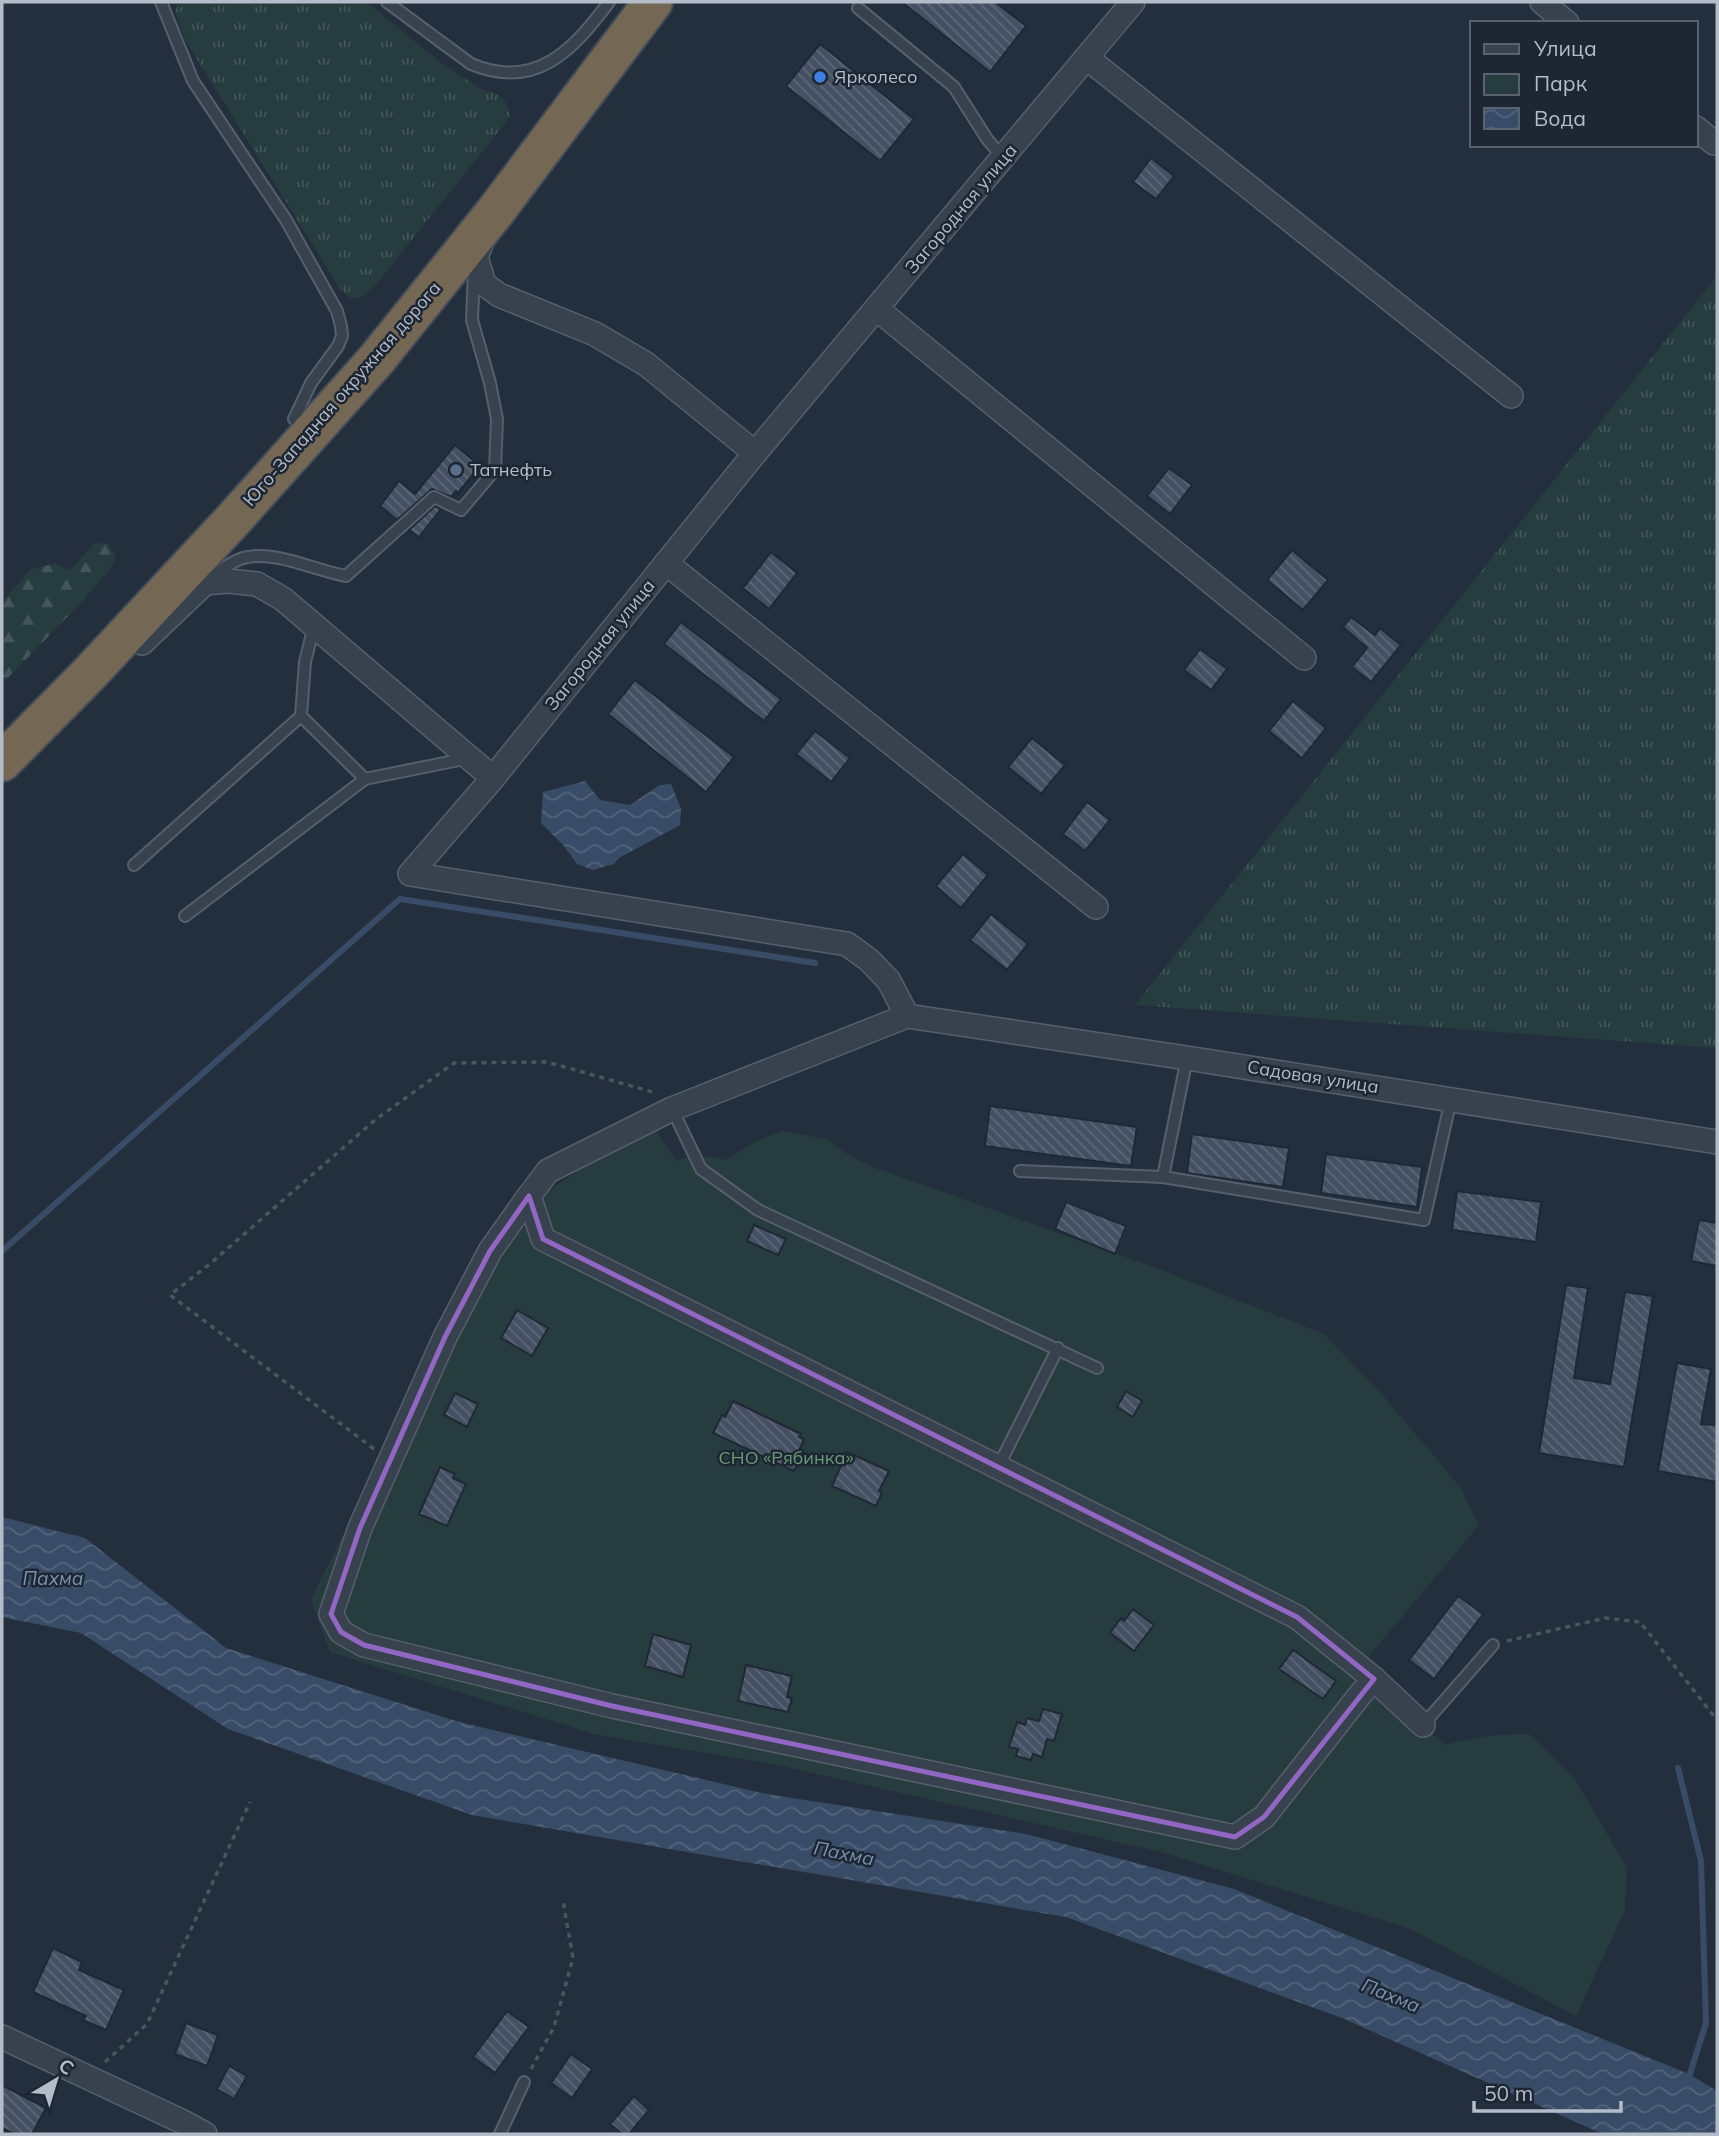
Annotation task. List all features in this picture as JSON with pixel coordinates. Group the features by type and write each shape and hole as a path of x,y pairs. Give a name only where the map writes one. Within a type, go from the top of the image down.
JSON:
{"highway":[{"name":"Юго-Западная окружная дорога","path":"2,733 226,498 420,272 628,2"},
{"name":"Юго-Западная окружная дорога","path":"2,762 148,611 376,360 495,212 653,2"}],"street":[{"name":"Загородная улица","path":"907,1016 889,981 869,960 847,944 410,874 493,778 755,453 1133,2"},
{"path":"1542,2 1565,21"},
{"path":"1087,58 1511,396"},
{"path":"495,212 476,257 485,284 499,295 595,334 646,364 755,453"},
{"path":"877,310 1304,658"},
{"path":"666,563 1096,907"},
{"path":"2,784 103,681 205,583 228,580 257,584 283,599 493,778"},
{"path":"907,1016 679,1106 548,1171 490,1251 445,1337 360,1528 331,1614 341,1632 364,1645 612,1706 1235,1837 1264,1817 1374,1679"},
{"name":"Садовая улица","path":"907,1016 1717,1142"},
{"path":"528,1196 543,1239 1297,1617 1374,1679 1423,1725"},
{"path":"2,2037 205,2134"}],"lane":[{"path":"161,2 193,80 286,220 337,311 342,337 311,383 294,419"},
{"path":"387,2 471,64 507,74 532,70 562,55 610,2"},
{"path":"858,8 954,87 1003,158"},
{"path":"205,583 224,568 248,557 274,557 346,576 434,497 461,510 495,470 497,419 491,383 472,320 476,257"},
{"path":"134,865 301,716 305,662 314,626"},
{"path":"301,716 365,779"},
{"path":"185,916 365,779 469,758"},
{"path":"1163,1177 1188,1058"},
{"path":"1020,1171 1163,1177 1424,1220 1451,1099"},
{"path":"679,1106 701,1169 758,1210 1097,1368"},
{"path":"998,1467 1058,1348"},
{"path":"1423,1725 1493,1645"},
{"path":"500,2134 524,2082"}],"path":[{"path":"391,1458 380,1455 170,1296 375,1121 454,1063 547,1062 679,1106"},
{"path":"1493,1645 1605,1618 1640,1622 1717,1720"},
{"path":"88,2077 146,2024 250,1802"},
{"path":"524,2082 554,2027 573,1958 563,1901"}],"highlighted area":[{"path":"529,1196 543,1239 1297,1617 1374,1679 1264,1817 1235,1837 612,1706 364,1645 341,1632 331,1614 360,1528 445,1337 490,1251"}],"green space":[{"path":"179,2 367,2 441,63 481,89 497,94 504,100 510,115 374,287 360,298 350,298 341,290 186,42 175,12"},
{"path":"1717,276 1717,1048 1135,1005"},
{"path":"95,543 108,544 116,557 110,569 2,684 2,602 30,570 55,563 70,570"},
{"name":"СНО «Рябинка»","path":"649,1121 677,1161 695,1154 726,1160 756,1141 783,1131 826,1139 870,1166 1143,1263 1324,1334 1380,1392 1461,1488 1479,1525 1355,1673 1446,1745 1487,1736 1529,1734 1575,1779 1627,1868 1625,1910 1576,2016 1408,1928 1161,1852 773,1764 594,1734 330,1652 311,1600 383,1453 433,1338 533,1202"}],"water":[{"path":"585,781 600,800 630,805 660,785 671,784 681,809 680,825 619,858 614,864 593,870 577,864 564,846 541,823 543,792"},
{"name":"Пахма","path":"2,1517 85,1538 226,1648 459,1722 766,1794 1026,1834 1234,1889 1689,2074 1717,2091 1717,2134 1603,2134 1342,2018 1066,1917 472,1815 228,1729 81,1633 2,1617"}],"building":[{"path":"902,2 995,2 1026,26 990,72"},
{"path":"820,44 914,119 880,161 786,86"},
{"path":"1151,158 1174,176 1156,199 1133,182"},
{"path":"455,445 480,466 458,493 456,491 451,497 432,489 397,520 380,506 399,481 415,494"},
{"path":"1169,468 1192,485 1170,514 1147,496"},
{"path":"435,506 441,509 419,537 409,530"},
{"path":"1292,550 1328,580 1303,610 1267,580"},
{"path":"771,552 797,573 769,609 743,588"},
{"path":"1351,617 1375,635 1380,628 1401,645 1371,682 1352,667 1367,648 1343,627"},
{"path":"681,622 781,699 764,721 664,644"},
{"path":"1200,649 1227,669 1211,690 1184,670"},
{"path":"635,680 734,757 706,792 608,714"},
{"path":"1293,701 1326,728 1302,758 1269,731"},
{"path":"815,731 850,758 831,782 796,754"},
{"path":"1032,738 1065,765 1041,794 1008,767"},
{"path":"1087,802 1110,820 1085,851 1063,834"},
{"path":"963,854 988,875 961,908 936,886"},
{"path":"991,914 1028,944 1007,970 970,940"},
{"path":"990,1106 1137,1127 1131,1166 985,1146"},
{"path":"1192,1134 1289,1148 1283,1187 1187,1173"},
{"path":"1326,1154 1422,1167 1417,1207 1321,1193"},
{"path":"1457,1191 1541,1202 1536,1242 1452,1230"},
{"path":"1066,1202 1126,1226 1115,1254 1055,1229"},
{"path":"1699,1220 1717,1223 1717,1266 1691,1261"},
{"path":"754,1225 786,1239 778,1255 747,1241"},
{"path":"1566,1285 1588,1288 1574,1378 1610,1384 1625,1292 1653,1296 1624,1467 1539,1453"},
{"path":"517,1310 548,1328 532,1356 501,1338"},
{"path":"1677,1363 1711,1369 1701,1424 1717,1425 1717,1482 1658,1471"},
{"path":"1126,1391 1142,1401 1133,1417 1117,1407"},
{"path":"455,1393 478,1404 467,1427 444,1415"},
{"path":"733,1401 801,1434 799,1437 804,1439 799,1451 802,1453 794,1471 713,1433"},
{"path":"847,1452 889,1471 879,1491 882,1493 876,1506 832,1486"},
{"path":"440,1467 455,1474 453,1478 466,1484 447,1526 419,1514"},
{"path":"1458,1596 1483,1614 1434,1679 1409,1660"},
{"path":"1133,1609 1154,1625 1134,1651 1110,1633 1121,1618 1124,1621"},
{"path":"653,1634 691,1645 683,1677 645,1666"},
{"path":"1293,1650 1336,1681 1323,1699 1279,1669"},
{"path":"746,1665 792,1676 787,1697 792,1698 788,1712 738,1701"},
{"path":"1043,1709 1062,1714 1054,1741 1047,1739 1042,1757 1033,1754 1031,1760 1016,1756 1018,1749 1009,1747 1017,1722 1025,1725 1027,1718 1039,1721"},
{"path":"53,1948 82,1962 79,1970 124,1990 106,2030 83,2020 86,2016 33,1992"},
{"path":"507,2011 529,2027 495,2073 473,2057"},
{"path":"186,2023 218,2035 207,2066 175,2054"},
{"path":"571,2054 592,2069 572,2098 551,2083"},
{"path":"229,2066 247,2076 234,2099 217,2089"},
{"path":"2,2085 46,2108 32,2134 14,2134 2,2128"},
{"path":"634,2096 649,2110 629,2134 622,2134 610,2124"}],"waterway":[{"path":"2,1251 400,899 815,963"},
{"path":"1678,1768 1701,1861 1706,2023 1687,2083"}],"place":[{"name":"Ярколесо","path":"820,77"},
{"name":"Татнефть","path":"456,470"}]}
